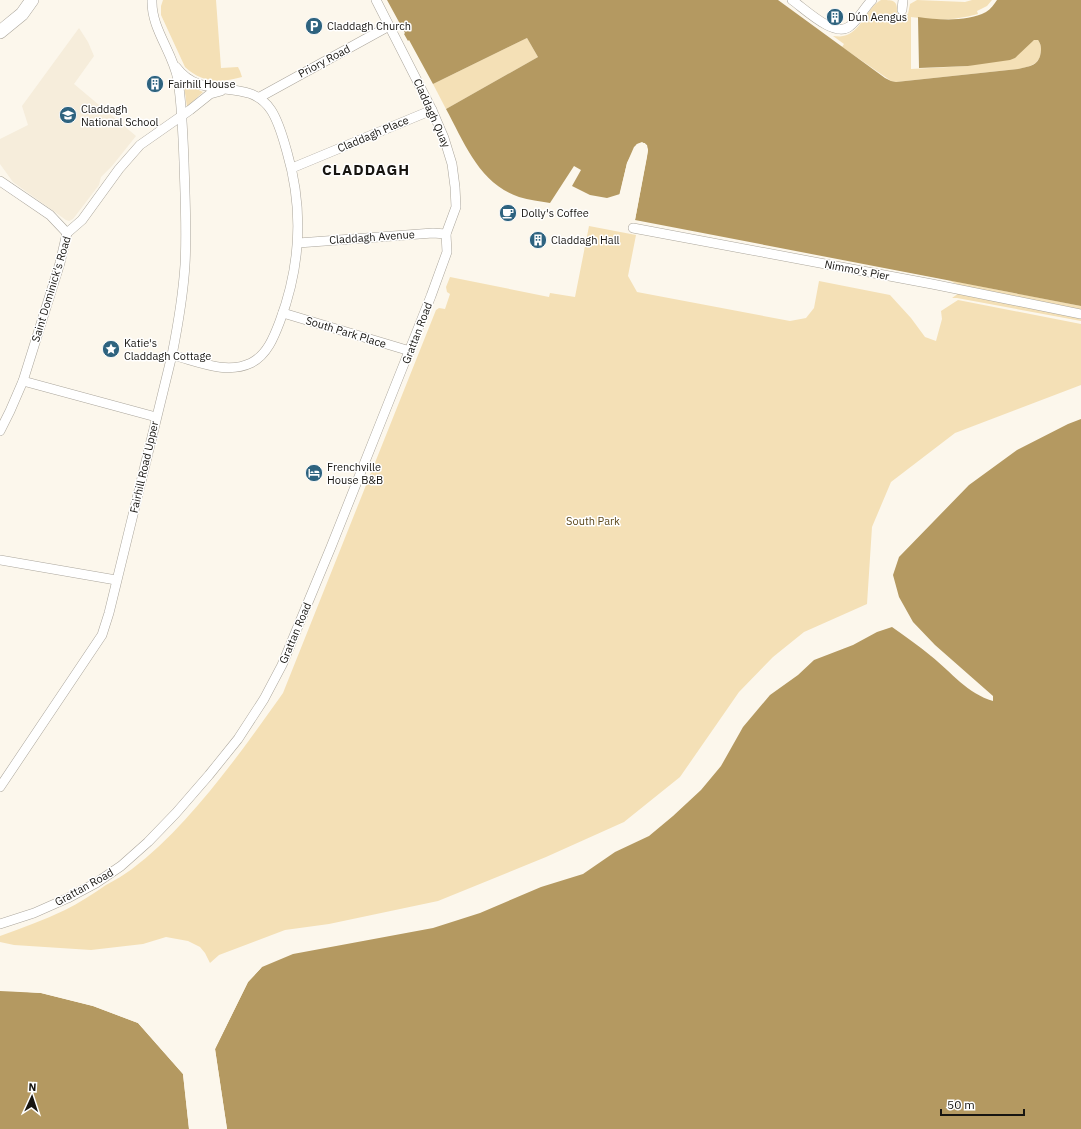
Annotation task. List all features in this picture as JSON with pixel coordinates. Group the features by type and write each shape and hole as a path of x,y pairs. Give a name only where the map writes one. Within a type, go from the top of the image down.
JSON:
{"main road":[{"path":"0,32 22,14 32,0"}],"street":[{"path":"152,0 153,18 173,62 182,74 191,81 207,87 242,91 260,97 270,109 276,120 292,168 297,202 298,243 295,263 283,313 269,345 258,358 246,365 228,368 214,366 172,355"},
{"name":"Claddagh Quay","path":"376,0 432,110 451,159 456,197 454,213 446,234"},
{"path":"792,0 830,28 842,30 850,27 854,23 872,0"},
{"path":"902,10 903,0"},
{"name":"Priory Road","path":"260,97 390,26"},
{"name":"Fairhill Road Upper","path":"0,787 102,635 109,613 172,355 179,319 185,264 185,193 181,116 178,79 173,62"},
{"name":"Saint Dominick's Road","path":"0,431 23,381 68,233 82,220 135,149 210,94 227,90"},
{"name":"Claddagh Place","path":"292,168 432,110"},
{"path":"0,181 50,215 68,233"},
{"name":"Nimmo's Pier","path":"634,228 932,284 1081,314"},
{"name":"Claddagh Avenue","path":"298,243 433,233 446,234"},
{"name":"Grattan Road","path":"0,924 34,913 68,898 96,883 122,866 148,842 209,776 238,739 264,699 282,665 410,351 447,252 446,234"},
{"name":"South Park Place","path":"283,313 410,351"},
{"path":"23,381 156,417"},
{"path":"0,560 116,580"}],"shaded area":[{"path":"387,0 778,0 885,78 896,82 1018,69 1034,64 1039,59 1041,48 1040,43 1038,40 1034,40 1015,58 1010,60 968,66 919,68 918,17 935,19 962,19 986,12 997,0 1081,0 1081,306 635,220 648,150 645,143 637,144 627,163 620,194 607,198 590,195 572,186 581,170 574,166 550,203 519,197 505,191 483,172 475,161 446,109 538,57 527,38 433,84 409,40 408,41 404,34 405,33"},
{"name":"Claddagh National School","path":"79,28 88,42 94,56 74,84 136,136 112,166 101,177 99,185 73,219 69,221 13,182 0,164 0,139 28,125 22,106"},
{"path":"1081,419 1081,1129 227,1129 215,1049 248,982 262,967 293,954 433,928 480,913 541,887 583,874 615,852 649,836 701,790 721,766 743,727 770,695 798,675 814,660 853,645 877,632 892,627 926,652 968,688 984,698 993,701 993,696 935,645 913,622 899,597 893,575 899,557 969,485 1017,450"},
{"path":"0,991 41,993 93,1006 138,1023 183,1074 189,1129 0,1129"}],"green space":[{"path":"163,0 216,0 221,68 238,67 242,77 219,81 205,79 191,72 185,67 161,15"},
{"path":"881,0 889,0 896,3 897,13 908,14 910,4 917,0 965,2 972,0 992,0 987,6 977,11 978,14 960,18 928,19 911,17 911,69 968,66 1034,40 1038,40 1040,43 1041,48 1039,59 1034,64 1018,69 896,82 891,81 842,47 844,44 833,36 843,36 849,34"},
{"path":"527,38 538,57 446,109 433,84"},
{"path":"186,84 203,92 187,107 184,86"},
{"name":"South Park","path":"589,226 636,235 628,276 637,292 790,321 806,318 814,308 819,281 890,295 911,318 925,337 936,341 942,319 941,311 958,300 1081,324 1081,385 955,433 891,482 872,527 867,604 804,632 773,657 739,692 680,777 624,822 546,857 438,901 329,924 285,930 219,955 210,963 200,947 188,941 166,937 143,944 91,950 14,945 0,942 0,936 49,917 81,901 129,871 154,851 214,787 283,693 436,310 439,308 445,309 450,294 447,292 446,287 450,277 549,297 550,293 575,297"},
{"path":"948,280 1081,306 1081,312 959,285"},
{"path":"959,293 1081,317 1081,321 952,298"}],"pier":[{"path":"642,142 647,145 648,150 635,220 646,150 644,145 638,145 635,149 629,164 622,194 619,196 627,163 634,147"},
{"path":"262,967 248,982 215,1049 227,1129 225,1129 213,1048 246,981"},
{"path":"0,989 41,991 93,1004 140,1021 185,1073 191,1129 189,1129 183,1074 138,1023 93,1006 41,993"}],"place":[{"name":"Dún Aengus","path":"835,17"},
{"name":"Claddagh Church","path":"314,26"},
{"name":"Fairhill House","path":"155,84"},
{"name":"Claddagh National School","path":"68,115"},
{"name":"Dolly's Coffee","path":"508,213"},
{"name":"Claddagh Hall","path":"538,240"},
{"name":"Katie's Claddagh Cottage","path":"111,349"},
{"name":"Frenchville House B&B","path":"314,473"}],"district":[{"name":"CLADDAGH","path":"366,169"}]}
